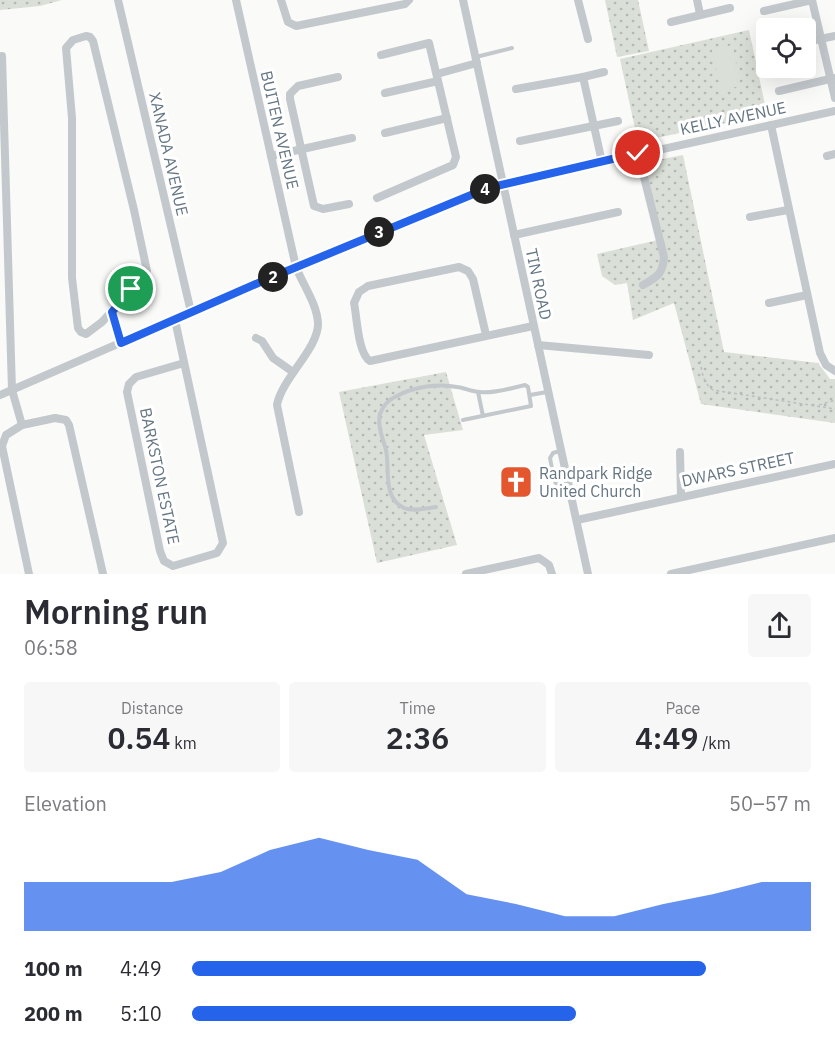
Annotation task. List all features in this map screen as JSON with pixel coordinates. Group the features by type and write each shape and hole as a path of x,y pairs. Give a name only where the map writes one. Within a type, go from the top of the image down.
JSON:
{"street":[{"name":"BUITEN AVENUE","path":"236,0 296,267 318,324 312,343 279,396 277,405 300,512"},
{"path":"281,0 288,22 296,26 405,4 409,0"},
{"name":"TIN ROAD","path":"463,0 588,574"},
{"path":"578,0 588,39"},
{"path":"697,0 700,14"},
{"path":"764,10 812,0 820,39 833,78 835,98"},
{"name":"XANADA AVENUE","path":"118,2 191,312"},
{"path":"671,22 730,8"},
{"path":"86,36 93,41 147,272 136,280 112,312 89,333 84,334 78,329 72,278 72,118 66,48 72,40 86,36"},
{"path":"816,40 835,36"},
{"path":"377,198 455,162 429,44 381,55"},
{"path":"2,56 5,311 12,390 22,425"},
{"path":"386,93 437,77 476,60"},
{"path":"516,89 604,72"},
{"path":"338,76 298,86 290,93 301,150 316,207 323,209 349,204"},
{"path":"583,77 602,162"},
{"path":"779,91 833,78"},
{"name":"KELLY AVENUE","path":"0,395 414,217 503,183 835,111"},
{"path":"385,133 447,118"},
{"path":"520,141 618,121"},
{"path":"771,125 821,357 826,365 835,371"},
{"path":"271,156 352,138"},
{"path":"638,153 664,257 662,272 658,277 643,285"},
{"path":"750,217 788,210"},
{"path":"514,236 618,212"},
{"path":"486,335 474,279 468,271 459,267 368,286 356,295 354,303 362,348 364,357 370,361 533,326"},
{"path":"769,303 807,295"},
{"path":"112,312 121,343"},
{"name":"BARKSTON ESTATE","path":"175,320 223,543 217,553 173,566 164,561 160,551 127,392 129,384 136,377 184,363"},
{"path":"256,338 264,343 273,358 293,372"},
{"path":"538,345 649,355"},
{"path":"29,574 2,446 6,435 22,425 55,418 66,420 69,424 103,574"},
{"path":"680,453 681,497"},
{"name":"DWARS STREET","path":"577,520 835,464"},
{"path":"672,574 835,538"},
{"path":"466,574 539,558 549,565 552,574"}],"lane":[{"path":"476,60 512,48"},
{"path":"436,507 418,510 405,509 392,496 386,471 387,461 380,416 384,405 393,398 415,390 441,385 478,392 525,385 528,387 532,404 529,407 463,420"},
{"path":"478,392 483,416"},
{"path":"530,395 548,392"},
{"path":"561,450 553,453 550,458 554,480 559,488 570,490"}],"path":[{"path":"700,361 707,386 713,390 835,409"},
{"path":"818,406 835,400"}],"shaded area":[{"path":"0,0 62,0 40,6 0,10"},
{"path":"605,0 638,0 649,51 617,57"},
{"path":"749,30 756,63 756,78 759,78 767,114 638,142 620,59"},
{"path":"732,45 741,86 721,90 712,50"},
{"path":"683,155 724,352 818,363 830,379 835,379 835,423 701,404 674,303 633,320 627,283 615,285 602,276 597,254 658,240 638,164"},
{"path":"446,372 463,430 424,435 457,545 377,563 339,392"}],"place":[{"name":"Randpark Ridge United Church","path":"516,482"}],"route":[{"path":"131,289 112,312 121,343 414,217 488,188 638,153"}]}
